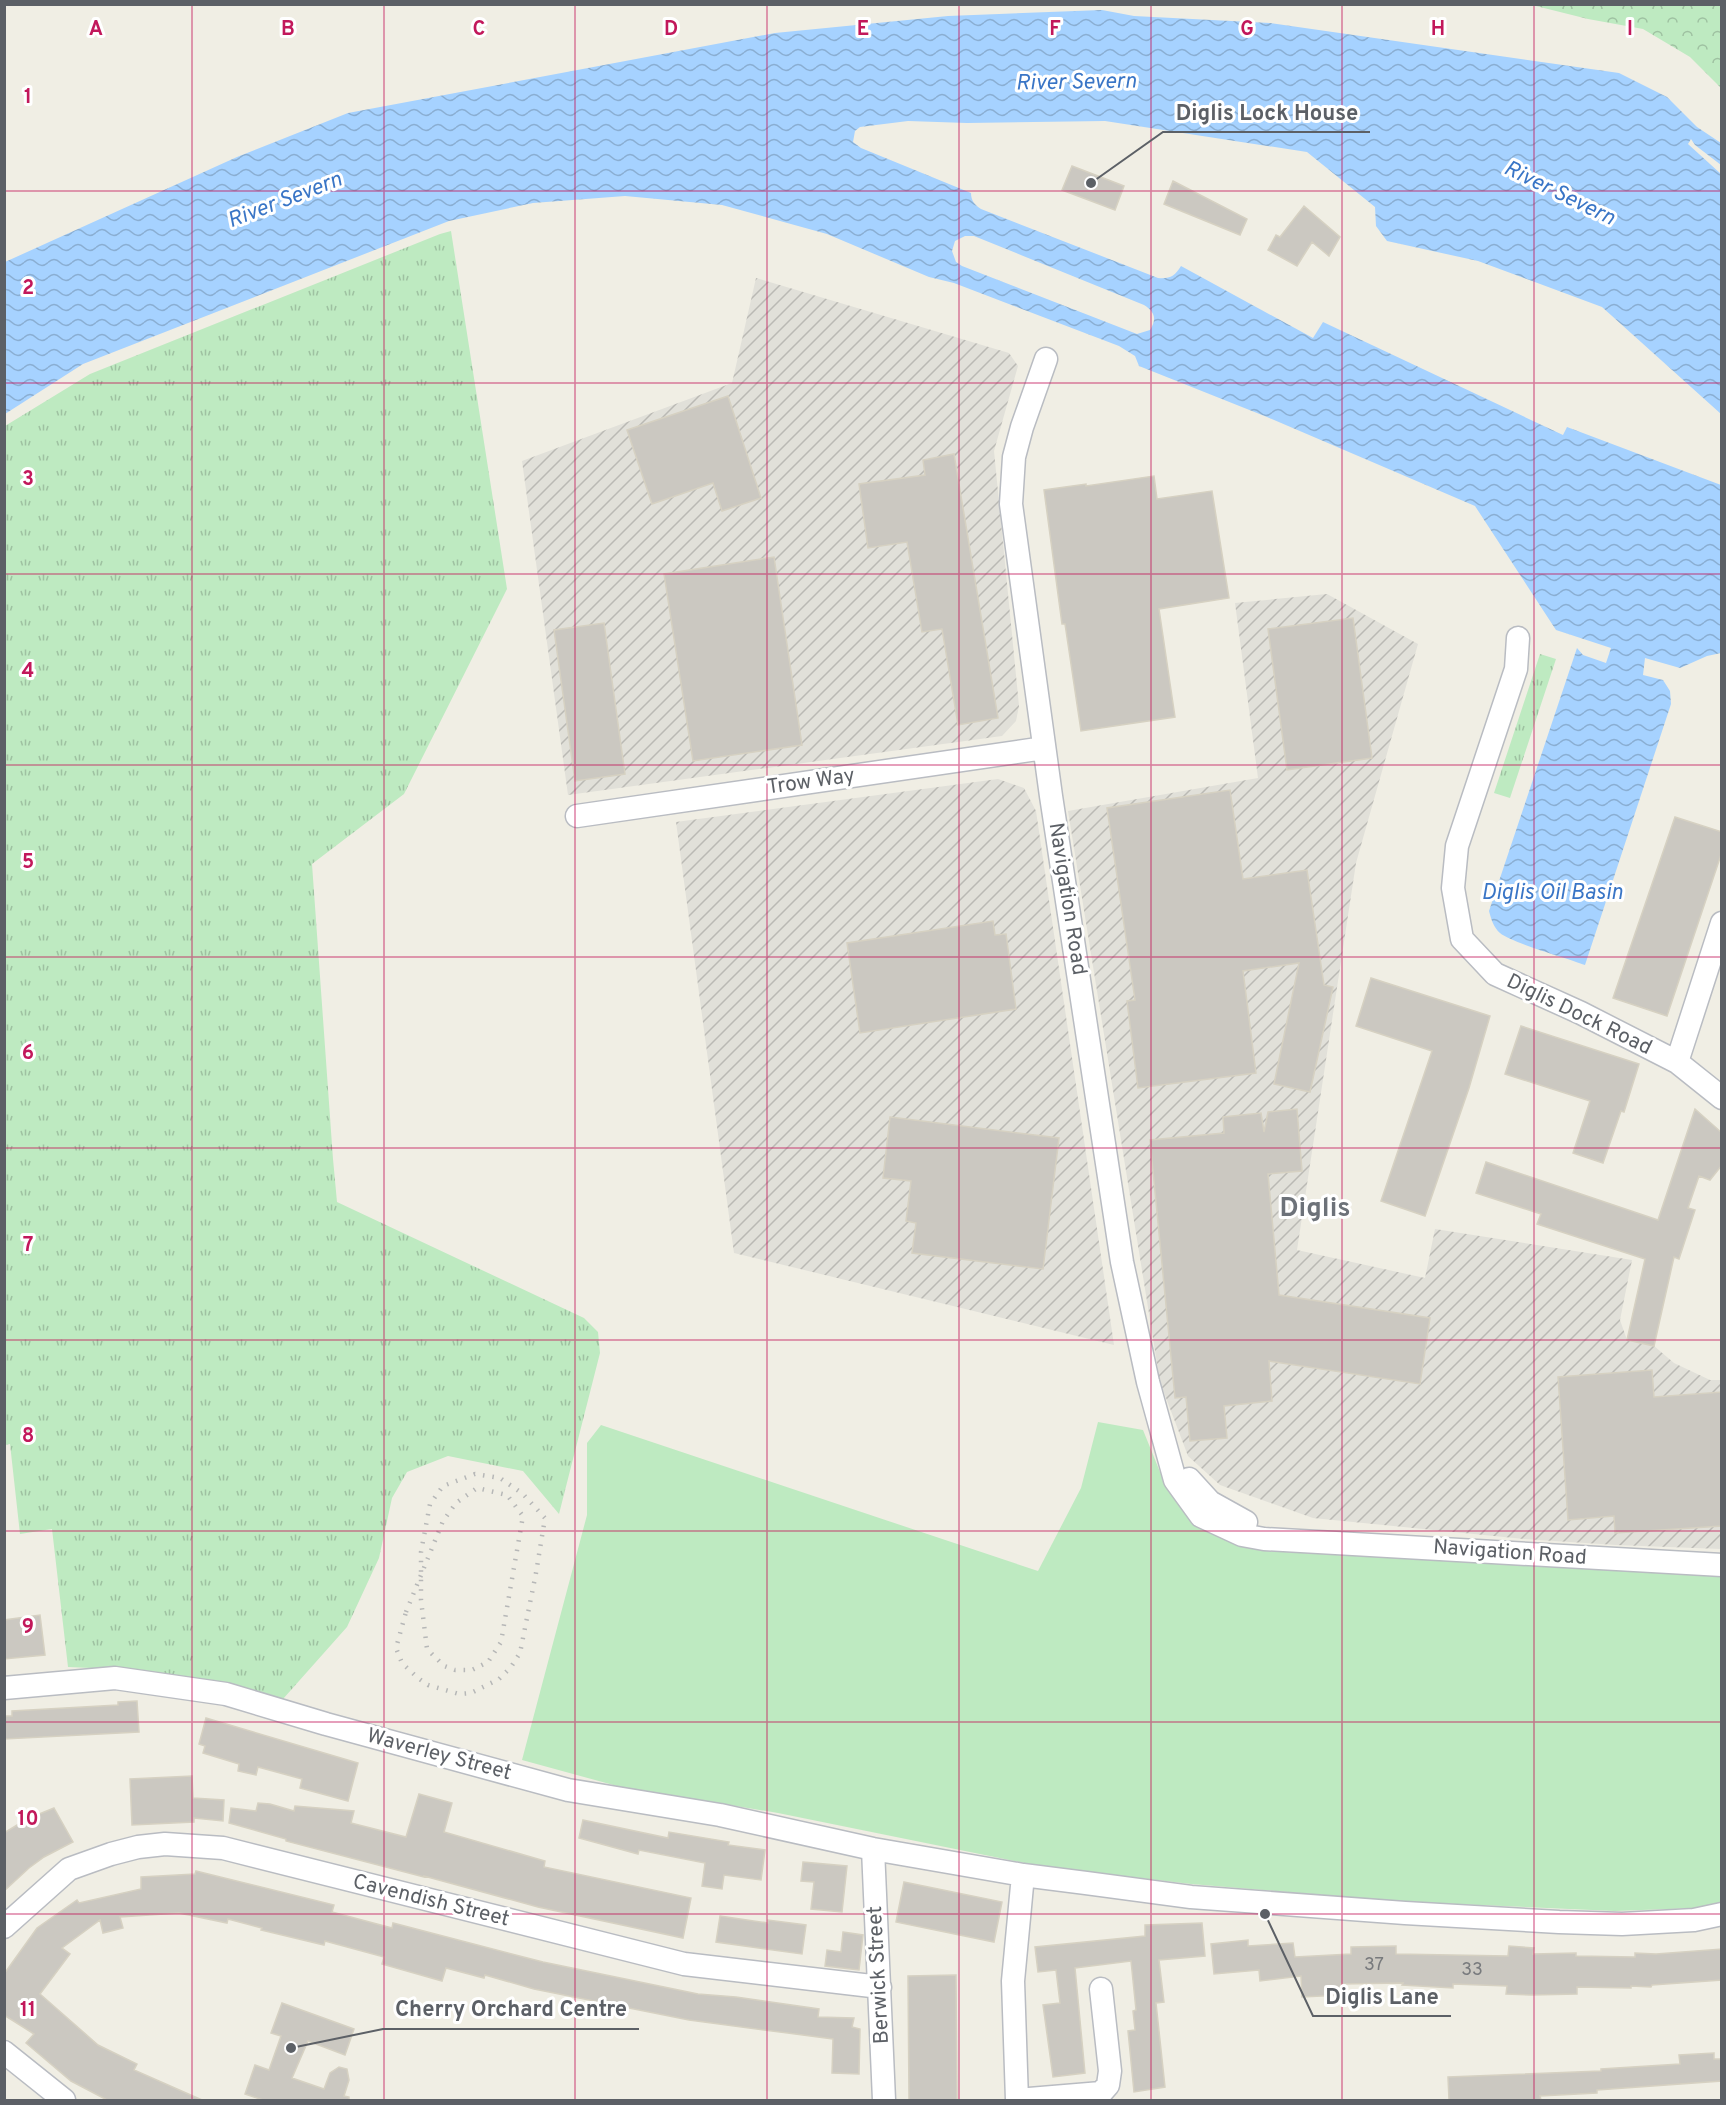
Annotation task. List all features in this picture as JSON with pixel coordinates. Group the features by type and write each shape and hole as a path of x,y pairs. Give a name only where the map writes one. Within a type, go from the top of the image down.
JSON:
{"street":[{"name":"Navigation Road","path":"1046,359 1014,457 1011,504 1044,748 1122,1262 1148,1382 1175,1480 1201,1516 1242,1536 1722,1565"},
{"name":"Diglis Dock Road","path":"1518,638 1516,669 1457,846 1453,888 1462,939 1496,974 1581,1013 1677,1062 1722,1098"},
{"name":"Trow Way","path":"577,816 1044,748"},
{"path":"1677,1062 1722,923"},
{"name":"Waverley Street","path":"4,1688 116,1678 226,1694 372,1737 568,1790 720,1815 873,1849 1023,1875 1191,1897 1429,1915 1622,1924 1694,1920 1722,1914"},
{"name":"Cavendish Street","path":"4,1927 69,1869 138,1847 165,1844 224,1848 684,1964 880,1987"},
{"name":"Berwick Street","path":"873,1849 884,2100"},
{"path":"1023,1875 1014,1981 1017,2100 1101,2093 1108,2085 1110,2071 1101,1989"},
{"path":"4,2052 64,2100"}],"shaded area":[{"path":"756,278 1009,353 1018,366 994,451 1019,706 1016,721 1002,736 568,795 522,461 732,383"},
{"path":"1327,594 1418,644 1356,863 1297,1250 1425,1278 1435,1229 1632,1260 1620,1320 1627,1340 1654,1346 1674,1363 1710,1380 1721,1380 1721,1549 1524,1539 1313,1518 1220,1485 1188,1456 1160,1382 1068,811 1258,778 1235,603"},
{"path":"998,779 1024,788 1036,811 1114,1345 734,1253 676,822"}],"green space":[{"path":"1532,5 1721,5 1721,88 1690,57 1643,29 1588,19"},
{"path":"451,231 507,589 404,794 312,864 333,1159 337,1202 584,1318 598,1332 600,1353 559,1514 523,1471 448,1456 407,1472 392,1498 379,1558 347,1627 283,1699 137,1670 68,1667 52,1529 20,1534 10,1444 5,1445 5,426 90,374"},
{"path":"1540,654 1556,659 1510,798 1494,793"},
{"path":"1098,1422 1143,1430 1160,1472 1192,1524 1239,1546 1265,1551 1721,1575 1721,1903 1695,1908 1615,1911 1409,1902 1191,1884 1039,1866 778,1813 617,1786 522,1760 587,1515 587,1443 601,1425 1038,1571 1081,1488"}],"water":[{"path":"1102,10 1134,16 1270,23 1619,73 1667,97 1697,127 1721,143 1721,165 1695,145 1691,139 1688,144 1721,174 1721,414 1602,307 1478,261 1387,241 1376,226 1375,207 1307,152 1105,121 967,123 908,121 860,127 855,131 853,142 861,148 971,193 974,202 981,209 1158,278 1172,276 1181,266 1313,338 1323,322 1563,435 1567,427 1721,485 1721,653 1707,656 1680,668 1645,658 1643,675 1663,680 1670,691 1671,704 1585,965 1506,937 1496,929 1489,911 1577,648 1583,655 1606,663 1611,648 1556,630 1475,506 1267,417 1139,366 1135,356 1119,346 954,283 929,277 827,234 722,205 625,196 533,203 449,221 83,364 5,414 5,262 237,157 348,113 775,33 948,16","holes":["965,236 974,236 1144,305 1151,310 1154,316 1150,330 1137,334 962,266 956,262 952,251 955,241"]}],"building":[{"path":"1072,166 1124,186 1115,210 1062,190"},
{"path":"1173,181 1247,219 1240,235 1164,204"},
{"path":"1304,206 1340,237 1329,256 1312,242 1297,266 1268,250 1276,235 1280,237"},
{"path":"728,396 761,498 722,511 713,483 652,504 627,430"},
{"path":"954,454 998,718 958,725 942,629 922,632 907,542 868,548 859,484 925,475 923,460"},
{"path":"1154,476 1157,499 1212,491 1229,598 1159,609 1175,717 1081,731 1065,624 1062,624 1044,490"},
{"path":"774,557 802,745 693,761 664,574"},
{"path":"1353,618 1372,758 1287,770 1268,629"},
{"path":"604,623 625,774 575,781 554,630"},
{"path":"1230,790 1243,879 1307,870 1324,985 1333,987 1310,1092 1274,1084 1299,963 1243,971 1256,1073 1138,1088 1127,1001 1135,1000 1107,808"},
{"path":"1675,817 1722,832 1722,852 1667,1016 1613,998"},
{"path":"993,921 995,935 1006,934 1016,1009 860,1033 847,943"},
{"path":"1371,978 1490,1016 1469,1088 1425,1216 1381,1201 1432,1051 1356,1026"},
{"path":"1521,1026 1639,1064 1624,1112 1621,1111 1603,1163 1573,1153 1590,1101 1505,1074"},
{"path":"1297,1109 1302,1171 1268,1174 1279,1295 1430,1318 1420,1384 1269,1361 1272,1401 1224,1406 1227,1438 1190,1441 1186,1397 1175,1398 1150,1140 1224,1133 1223,1117 1261,1113 1264,1132 1268,1112"},
{"path":"1695,1109 1722,1133 1722,1165 1710,1180 1699,1176 1688,1208 1695,1210 1679,1259 1674,1257 1654,1346 1627,1340 1645,1259 1537,1224 1541,1214 1476,1193 1486,1162 1658,1220"},
{"path":"890,1117 1059,1138 1043,1269 912,1253 916,1223 906,1221 911,1181 883,1178"},
{"path":"1652,1370 1654,1397 1722,1392 1722,1526 1615,1533 1614,1516 1568,1520 1558,1377"},
{"path":"40,1615 45,1655 4,1659 4,1620"},
{"path":"137,1701 139,1732 4,1739 4,1716 12,1716 12,1711 118,1705 118,1702"},
{"path":"206,1718 358,1763 348,1801 300,1788 302,1779 258,1767 256,1775 238,1771 239,1764 203,1753 205,1746 199,1744"},
{"path":"192,1776 193,1798 224,1800 223,1821 194,1818 194,1822 132,1825 130,1779"},
{"path":"419,1794 452,1803 444,1832 545,1861 544,1867 691,1898 683,1938 538,1907 286,1841 286,1839 229,1823 231,1808 256,1811 258,1803 294,1811 295,1806 354,1811 351,1823 406,1837"},
{"path":"54,1808 73,1842 44,1857 4,1891 4,1833 27,1819"},
{"path":"583,1820 668,1838 669,1832 729,1842 728,1845 765,1850 761,1880 724,1875 722,1889 702,1886 705,1863 639,1850 638,1854 579,1838"},
{"path":"803,1862 847,1866 842,1912 811,1909 814,1882 801,1881"},
{"path":"196,1871 334,1905 332,1912 392,1928 393,1923 543,1962 698,1994 819,2009 818,2017 854,2018 852,2027 860,2029 859,2074 832,2073 833,2039 689,2020 534,1989 485,1975 484,1978 446,1968 442,1981 382,1964 384,1957 325,1941 324,1945 261,1930 262,1928 228,1919 227,1923 179,1913 120,1917 123,1928 103,1933 100,1920 62,1948 70,1954 40,1994 98,2045 137,2064 134,2070 202,2100 107,2100 71,2081 26,2043 34,2034 4,2015 4,1974 37,1928 77,1900 79,1903 141,1889 141,1877 195,1874"},
{"path":"904,1882 1002,1902 994,1942 896,1922"},
{"path":"720,1916 768,1923 768,1920 806,1925 802,1954 716,1942"},
{"path":"1202,1923 1205,1956 1159,1960 1164,2002 1156,2003 1165,2087 1134,2092 1128,2031 1135,2030 1133,2011 1136,2010 1131,1961 1075,1968 1085,2073 1053,2077 1043,2005 1060,2003 1056,1970 1038,1972 1035,1947 1145,1936 1145,1925"},
{"path":"843,1932 863,1935 859,1970 825,1966 827,1950 841,1952"},
{"path":"1248,1940 1248,1946 1293,1943 1295,1957 1351,1954 1351,1947 1396,1946 1396,1954 1508,1956 1509,1946 1534,1948 1533,1954 1576,1953 1576,1956 1635,1957 1635,1953 1656,1954 1722,1949 1722,1980 1652,1985 1651,1987 1631,1986 1631,1988 1577,1987 1577,1994 1531,1995 1506,1994 1507,1986 1453,1984 1453,1988 1402,1985 1403,1983 1341,1984 1342,1995 1302,1997 1301,1976 1260,1981 1259,1970 1214,1974 1211,1944"},
{"path":"956,1975 957,2100 909,2100 908,1976"},
{"path":"282,2003 354,2029 345,2055 308,2041 292,2078 324,2089 330,2073 339,2067 347,2069 349,2080 344,2096 349,2097 349,2100 263,2100 245,2094 255,2065 269,2070 281,2036 271,2033"},
{"path":"1714,2053 1714,2059 1722,2059 1722,2081 1540,2096 1541,2100 1449,2100 1448,2077 1601,2071 1601,2069 1680,2064 1679,2055"}],"railway":[{"path":"406,1612 396,1648 402,1663 418,1678 428,1685 459,1694 471,1693 499,1679 520,1653 545,1518 523,1494 500,1478 475,1474 443,1486 430,1504 421,1552 421,1600 427,1649 444,1666 455,1670 472,1670 488,1662 501,1642 523,1516 507,1495 477,1488 456,1503 443,1521 406,1612"}],"place":[{"name":"Diglis Lock House","path":"1091,183"},
{"name":"Diglis Lane","path":"1265,1914"},
{"name":"Cherry Orchard Centre","path":"291,2048"}],"district":[{"name":"Diglis","path":"1315,1209"}],"water label":[{"name":"River Severn","path":"1076,83"},
{"name":"River Severn","path":"1559,194"},
{"name":"River Severn","path":"285,201"},
{"name":"Diglis Oil Basin","path":"1552,893"}]}
